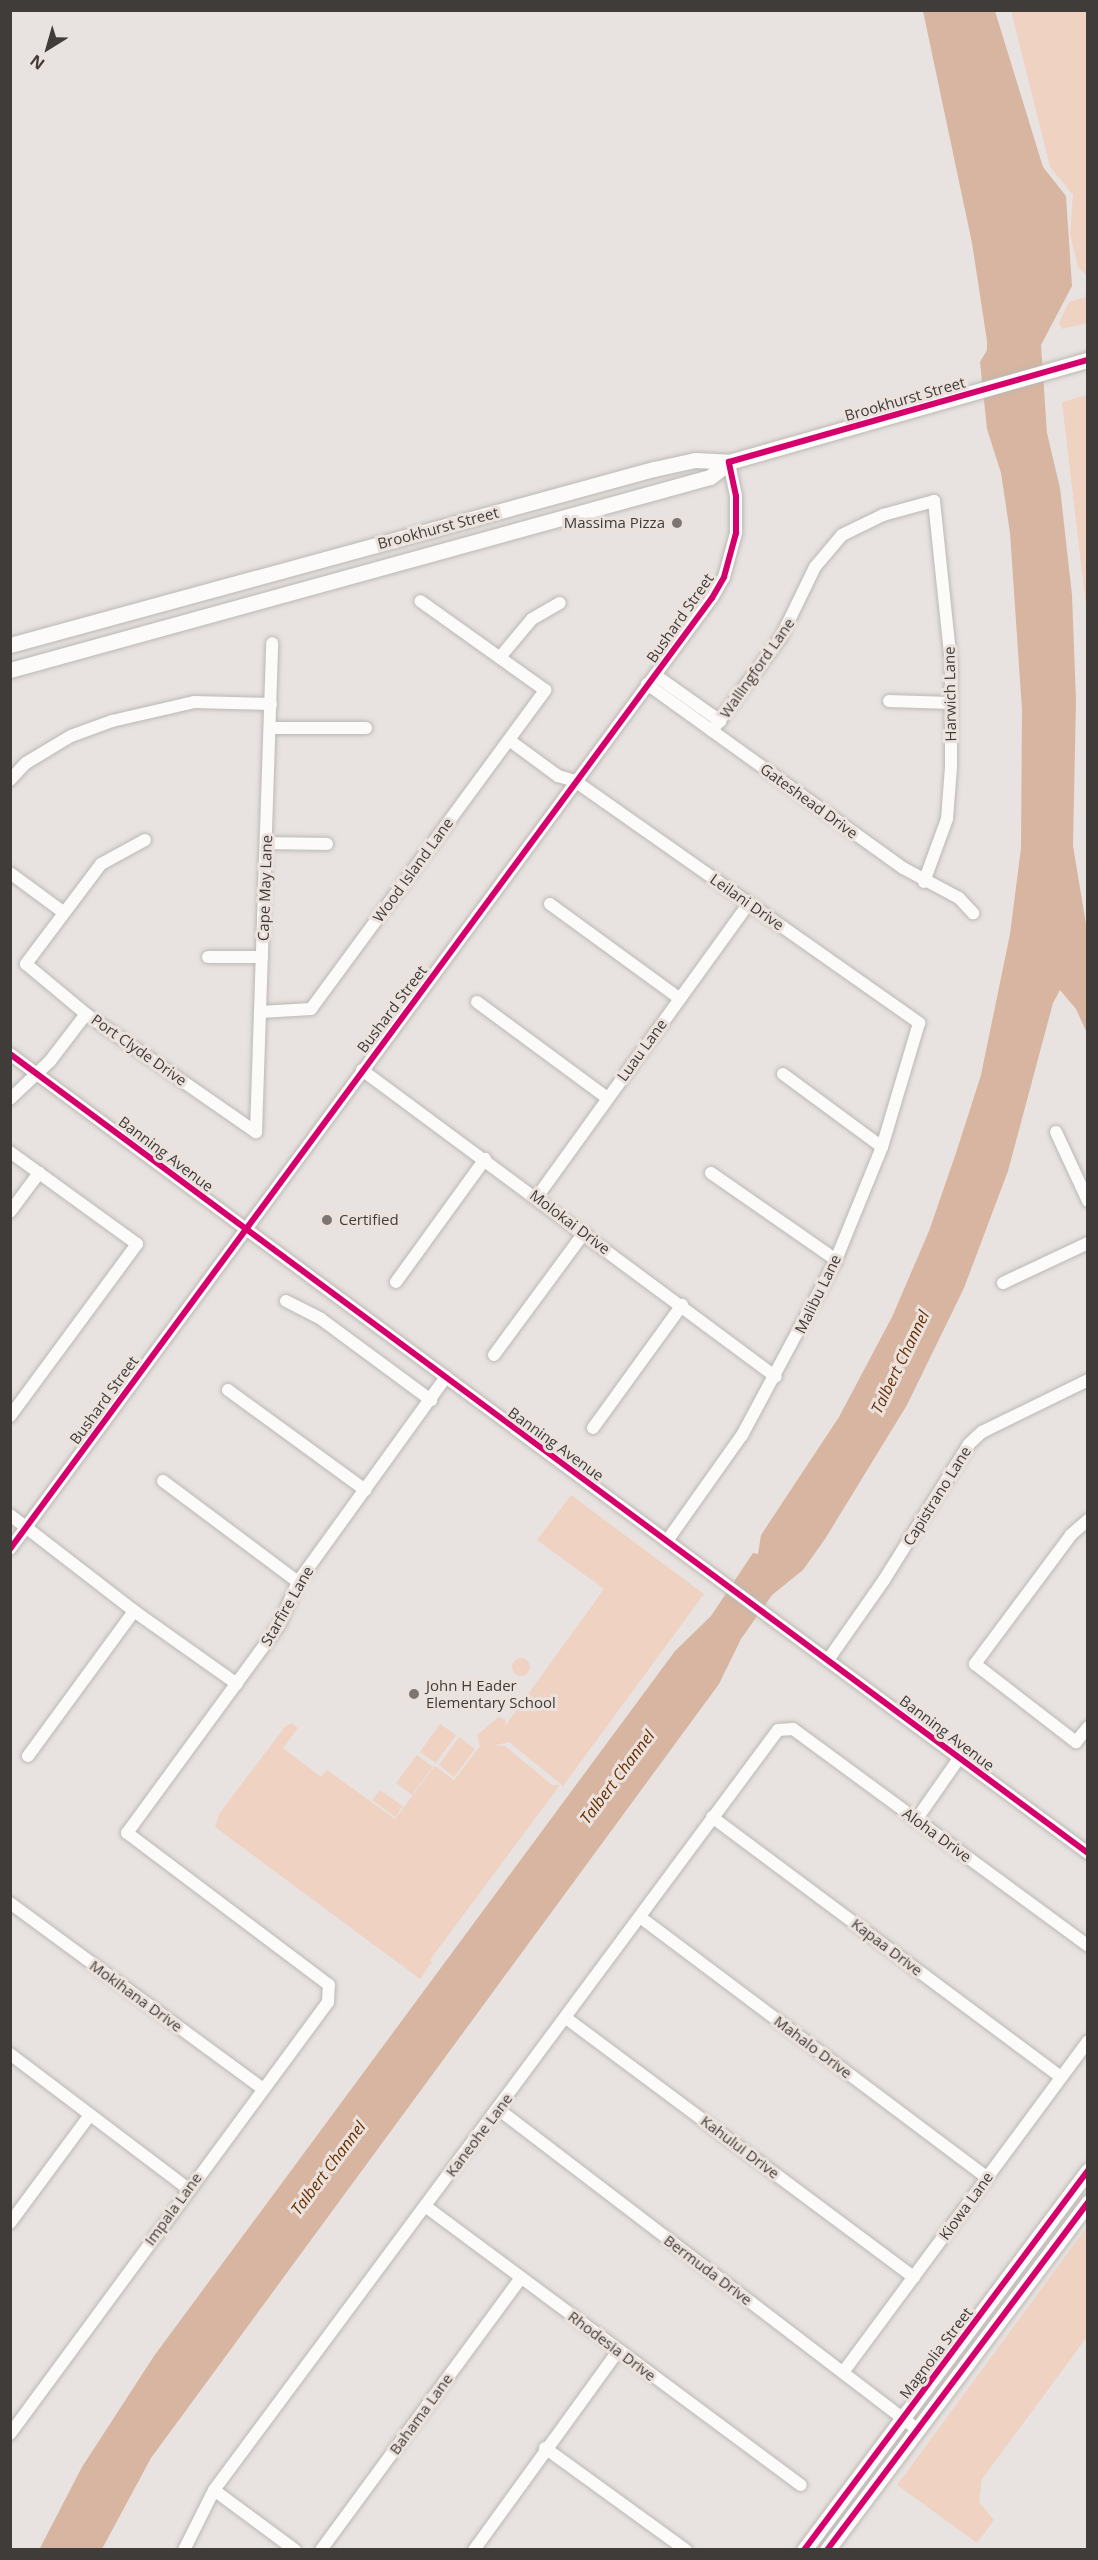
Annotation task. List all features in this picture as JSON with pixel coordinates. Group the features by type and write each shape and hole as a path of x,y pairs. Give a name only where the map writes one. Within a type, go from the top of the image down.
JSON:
{"main road":[{"name":"Brookhurst Street","path":"10,645 654,470 695,460 729,462 1088,360"},
{"name":"Brookhurst Street","path":"10,670 224,609 710,477 729,462"},
{"path":"219,588 224,609"},
{"name":"Magnolia Street","path":"804,2550 1088,2171"},
{"name":"Magnolia Street","path":"827,2550 1088,2202"}],"street":[{"name":"Bushard Street","path":"10,1549 712,598 731,556 736,496 729,462"},
{"name":"Harwich Lane","path":"924,882 947,819 951,703 947,612 934,501"},
{"name":"Wallingford Lane","path":"716,726 781,637 816,567 842,534 883,515 934,501"},
{"path":"420,601 501,656 532,619 560,603"},
{"name":"Cape May Lane","path":"256,1132 272,643"},
{"name":"Wood Island Lane","path":"260,1012 312,1009 544,690 501,656"},
{"name":"Gateshead Drive","path":"651,680 924,882 959,898 972,913"},
{"path":"889,701 951,703"},
{"path":"10,780 26,764 71,736 112,721 194,702 271,704"},
{"path":"270,728 366,728"},
{"name":"Leilani Drive","path":"509,740 558,776 575,781 919,1023"},
{"path":"10,873 63,912 101,864 145,840"},
{"path":"267,843 327,844"},
{"path":"550,904 679,998"},
{"name":"Luau Lane","path":"537,1197 748,904"},
{"name":"Port Clyde Drive","path":"63,912 26,964 86,1014 256,1132"},
{"path":"208,957 262,957"},
{"path":"477,1002 607,1098"},
{"path":"10,1099 36,1073 86,1014"},
{"name":"Malibu Lane","path":"667,1541 742,1435 776,1377 836,1260 882,1147 919,1023"},
{"name":"Banning Avenue","path":"10,1054 1088,1853"},
{"name":"Molokai Drive","path":"362,1070 537,1197 776,1377"},
{"path":"783,1074 882,1147"},
{"path":"1056,1132 1088,1200"},
{"path":"10,1152 136,1244 10,1416"},
{"path":"396,1282 485,1159"},
{"path":"10,1212 39,1173"},
{"path":"711,1173 836,1260"},
{"path":"494,1355 584,1233"},
{"path":"1003,1283 1088,1243"},
{"path":"286,1301 321,1319 431,1400"},
{"path":"593,1428 682,1305"},
{"name":"Starfire Lane","path":"329,1984 127,1833 279,1625 298,1582 446,1377"},
{"name":"Capistrano Lane","path":"828,1660 884,1581 969,1444 982,1432 1088,1380"},
{"path":"228,1389 365,1490"},
{"path":"163,1481 298,1582"},
{"path":"10,1515 134,1611 237,1684"},
{"path":"1088,1520 1071,1535 975,1664 1077,1742 1088,1727"},
{"path":"28,1756 134,1611"},
{"name":"Kaneohe Lane","path":"184,2550 214,2490 566,2018 712,1817 784,1728"},
{"name":"Aloha Drive","path":"784,1728 793,1729 1088,1946"},
{"path":"916,1820 960,1757"},
{"name":"Kapaa Drive","path":"712,1817 1061,2077"},
{"name":"Mokihana Drive","path":"10,1904 262,2088"},
{"name":"Mahalo Drive","path":"640,1917 987,2178"},
{"name":"Impala Lane","path":"10,2434 188,2188 324,2009 329,1984"},
{"name":"Kahului Drive","path":"566,2018 914,2277"},
{"name":"Kiowa Lane","path":"844,2371 1088,2041"},
{"path":"10,2054 188,2188"},
{"name":"Bermuda Drive","path":"498,2109 844,2371 918,2430"},
{"path":"10,2223 90,2115"},
{"name":"Rhodesia Drive","path":"425,2206 801,2486"},
{"name":"Bahama Lane","path":"321,2550 521,2278"},
{"path":"478,2548 545,2448 618,2351"},
{"path":"545,2448 686,2550"},
{"path":"214,2490 295,2550"}],"shaded area":[{"path":"1011,11 1087,11 1087,276 1078,267 1070,234 1073,195 1050,167"},
{"path":"1087,284 1087,323 1062,329 1059,323 1069,302 1085,297"},
{"path":"1088,395 1087,615 1062,402"},
{"path":"571,1495 704,1594 563,1786 509,1742 496,1745 505,1746 552,1785 560,1785 430,1960 432,1962 420,1979 215,1827 219,1814 284,1728 291,1723 298,1728 283,1748 321,1777 327,1770 395,1819 435,1766 454,1780 480,1746 477,1735 498,1717 506,1720 505,1726 604,1589 537,1540"},
{"path":"521,1658 527,1661 530,1667 527,1673 521,1676 515,1673 512,1667 515,1661"},
{"path":"440,1724 456,1735 436,1763 420,1752"},
{"path":"459,1737 475,1749 454,1777 439,1765"},
{"path":"417,1755 433,1767 412,1795 396,1783"},
{"path":"380,1790 403,1806 395,1817 372,1800"},
{"path":"1087,2227 1087,2337 982,2479 979,2502 994,2520 977,2543 897,2485"}],"water":[{"name":"Talbert Channel","path":"923,11 995,11 1043,167 1066,196 1072,286 1041,345 1047,433 1060,488 1072,595 1076,701 1073,846 1087,930 1087,1033 1076,1009 1060,990 1053,1003 1008,1171 964,1288 907,1405 825,1539 803,1570 772,1595 741,1639 719,1684 151,2458 102,2549 39,2550 82,2467 154,2356 675,1651 711,1616 753,1553 758,1554 761,1535 839,1417 892,1317 929,1231 981,1075 1010,934 1021,848 1022,710 1010,533 1001,473 987,429 980,362 987,350 987,341 972,243"}],"cycle path":[{"path":"10,1549 712,598 724,577 736,533 736,496 729,462 1088,360"},
{"path":"10,1054 1088,1853"},
{"path":"804,2550 1088,2171"},
{"path":"827,2550 1088,2202"}],"place":[{"name":"Massima Pizza","path":"677,523"},
{"name":"Certified","path":"327,1220"},
{"name":"John H Eader Elementary School","path":"414,1694"}]}
